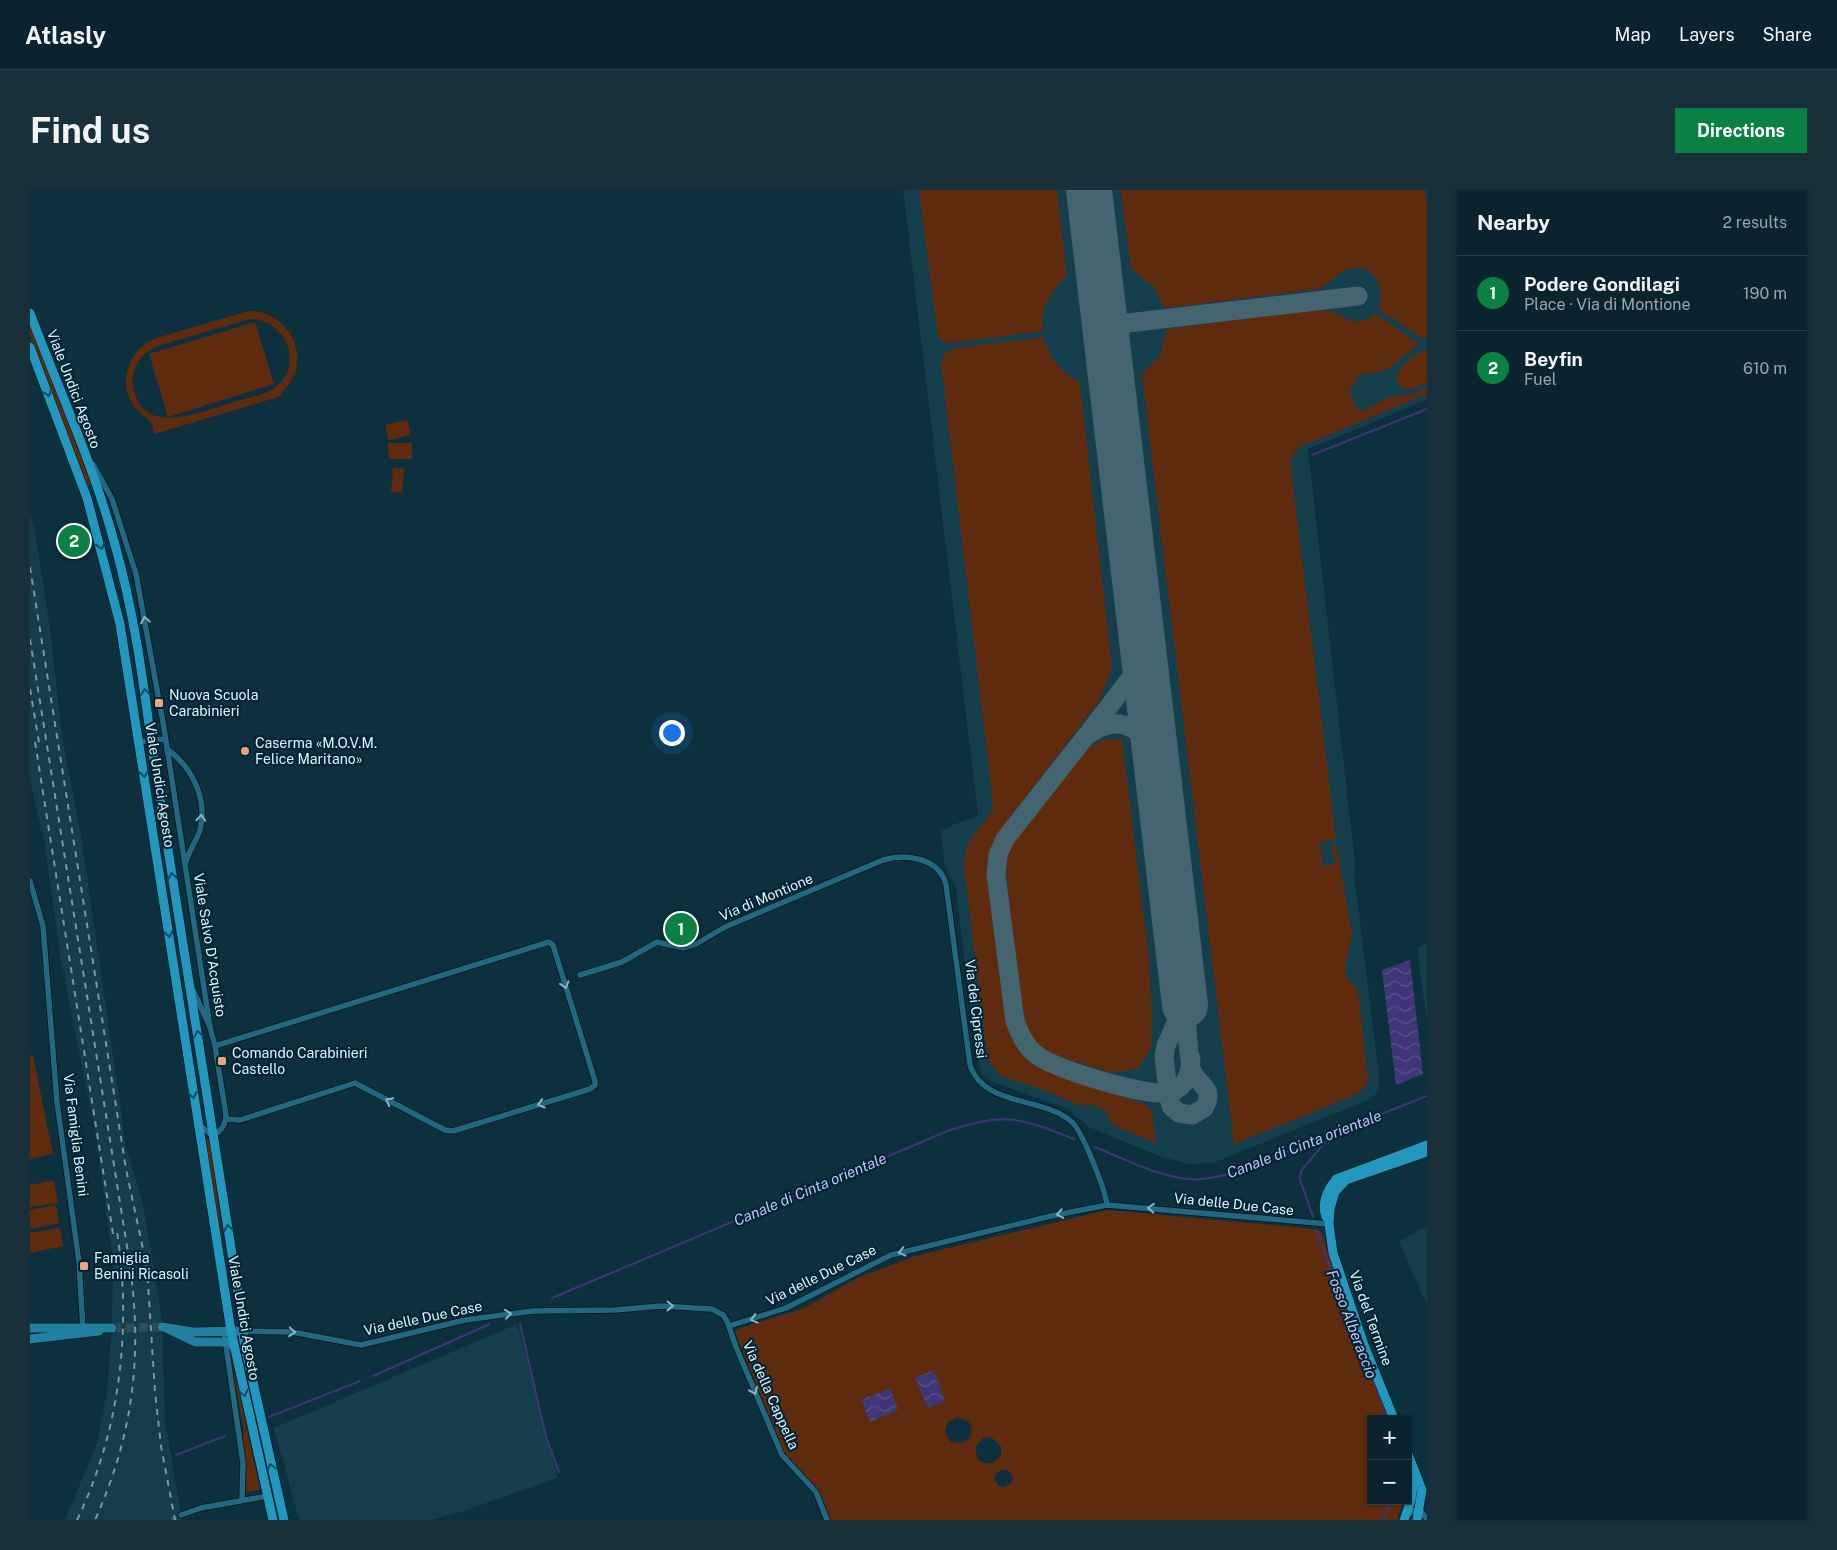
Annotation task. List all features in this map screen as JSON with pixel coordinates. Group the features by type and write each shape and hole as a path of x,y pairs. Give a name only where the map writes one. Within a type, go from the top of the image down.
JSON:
{"main road":[{"name":"Viale Undici Agosto","path":"30,313 101,497 124,580 144,682 151,741 243,1331 283,1518"},
{"name":"Viale Undici Agosto","path":"30,347 86,496 120,624 197,1120 229,1344 273,1520"},
{"name":"Via del Termine","path":"1392,1415 1361,1336 1334,1253 1329,1224 1324,1212 1325,1200 1328,1191 1336,1179 1427,1145"},
{"path":"1329,1224 1332,1200 1346,1180 1427,1152"},
{"path":"229,1344 190,1341 163,1327 193,1332 243,1331"},
{"path":"30,1328 83,1330"},
{"path":"30,1339 83,1330 111,1328"},
{"path":"1411,1460 1422,1496 1420,1510 1423,1519"},
{"path":"1404,1519 1411,1500 1416,1473"}],"street":[{"name":"Viale Salvo D'Acquisto","path":"81,445 86,449 112,499 126,540 146,628 167,749 210,1027"},
{"path":"139,742 165,738"},
{"name":"Viale Salvo D'Acquisto","path":"167,749 190,772 200,803 200,830 185,866"},
{"name":"Via di Montione","path":"580,975 622,962 657,942 679,947 690,946 724,927 879,862 897,857 909,857"},
{"name":"Via dei Cipressi","path":"909,857 928,863 940,872 945,880 953,923 970,1065 973,1074 991,1090 1052,1111 1073,1123 1105,1193 1107,1205"},
{"name":"Via Famiglia Benini","path":"30,881 43,926 57,1102 76,1243 83,1330"},
{"path":"197,1120 205,1132 213,1134 222,1128 226,1119 234,1122 355,1083 446,1130 453,1131 590,1089 595,1081 552,944 548,942 215,1046"},
{"name":"Viale Undici Agosto","path":"188,976 194,994 210,1027 215,1046 226,1119"},
{"name":"Via delle Due Case","path":"243,1331 299,1333 361,1345 465,1320 511,1314 555,1310 614,1310 661,1306 712,1309 723,1315 729,1326 786,1308 891,1255 1051,1216 1107,1205 1329,1224"},
{"name":"Via della Cappella","path":"729,1326 736,1347 782,1455 816,1492 827,1520"},
{"path":"229,1344 244,1468 242,1500"},
{"path":"181,1515 201,1508 268,1496"},
{"path":"1422,1496 1423,1519"},
{"path":"1404,1519 1411,1512 1420,1510"}],"shaded area":[{"path":"903,190 1427,190 1427,400 1308,449 1356,871 1354,872 1380,1083 1377,1093 1369,1100 1213,1163 1189,1164 1159,1156 1089,1127 1066,1108 992,1082 981,1073 974,1044 956,888 945,867 941,830 978,815"},
{"path":"919,190 1057,190 1067,276 1056,287 1048,300 1043,315 1043,331 951,343 944,342 938,337"},
{"path":"1121,190 1424,190 1427,200 1427,338 1422,338 1379,309 1381,293 1379,285 1370,273 1364,269 1357,268 1344,271 1319,289 1164,308 1154,287 1131,268"},
{"path":"1314,310 1331,311 1353,322 1368,319 1375,313 1419,344 1389,368 1380,372 1359,375 1349,391 1356,409 1365,410 1391,396 1412,395 1427,387 1427,394 1297,448 1290,460 1336,839 1320,842 1323,866 1335,864 1332,844 1336,844 1352,933 1345,968 1346,976 1358,991 1368,1079 1364,1088 1355,1095 1234,1144 1142,375 1160,355 1167,329"},
{"path":"249,311 264,313 277,320 287,329 294,341 297,354 296,368 291,381 281,393 282,396 154,434 152,424 132,403 126,384 129,365 133,357 139,349 156,338","holes":["250,319 262,321 273,326 281,334 287,343 290,354 285,376 277,386 261,394 203,412 173,418 159,417 147,412 138,402 133,385 134,371 144,355 155,347"]},
{"path":"255,322 274,384 168,417 149,354"},
{"path":"30,323 91,484 87,486 30,335"},
{"path":"1043,337 1052,358 1067,374 1080,383 1112,668 1099,701 995,837 986,865 1005,1017 1014,1043 1032,1064 1146,1105 1152,1112 1156,1143 1112,1125 1105,1111 1095,1105 1078,1105 1044,1090 1000,1076 988,1060 986,1047 964,865 968,844 988,817 993,803 941,363 944,354 955,348"},
{"path":"1427,350 1427,382 1410,390 1402,388 1396,379 1400,369 1412,357"},
{"path":"407,420 411,435 388,440 385,425"},
{"path":"388,443 412,443 412,459 389,459"},
{"path":"393,468 404,469 402,493 391,492"},
{"path":"30,512 50,628 62,737 81,835 126,1146 143,1204 156,1281 162,1321 165,1421 182,1520 65,1520 97,1443 107,1393 112,1322 113,1260 95,1130 60,955 45,846 30,780"},
{"path":"1105,739 1122,740 1149,960 1152,1020 1151,1048 1138,1069 1111,1073 1053,1054 1039,1047 1023,1023 1020,1011 1006,866 1008,850 1012,844 1089,747"},
{"path":"1427,944 1427,1022 1417,948"},
{"path":"30,1055 33,1055 53,1154 30,1159"},
{"path":"204,1135 209,1141 213,1164 229,1295"},
{"path":"54,1180 58,1203 30,1207 30,1185"},
{"path":"56,1205 59,1224 30,1229 30,1210"},
{"path":"1107,1210 1321,1231 1390,1415 1367,1415 1367,1505 1402,1505 1397,1520 829,1520 817,1489 798,1472 783,1452 735,1332 737,1329 804,1308 859,1277 915,1256","holes":["957,1417 969,1422 971,1435 967,1440 961,1443 951,1442 945,1432 947,1423","991,1437 1001,1446 1001,1455 993,1462 985,1463 978,1460 975,1448 983,1438","1002,1470 1008,1470 1013,1477 1011,1483 1004,1487 998,1486 994,1478"]},
{"path":"1427,1226 1427,1306 1399,1241"},
{"path":"60,1228 63,1246 30,1253 30,1233"},
{"path":"517,1324 558,1478 458,1513 431,1520 299,1520 274,1428"},
{"path":"228,1344 260,1489 248,1492 245,1490 246,1462 242,1438 244,1432"}],"water":[{"path":"1410,960 1423,1074 1396,1085 1382,970"},
{"path":"934,1370 945,1401 928,1408 915,1378"},
{"path":"890,1388 898,1410 870,1422 861,1400"}],"waterway":[{"path":"1312,455 1427,409"},
{"name":"Canale di Cinta orientale","path":"1095,1147 1163,1174 1187,1179 1209,1178 1244,1169 1427,1096"},
{"name":"Canale di Cinta orientale","path":"552,1298 950,1130 969,1124 1000,1119 1013,1120 1040,1126 1074,1139"},
{"name":"Fosso Alberaccio","path":"1313,1217 1300,1180 1301,1171 1331,1135"},
{"name":"Fosso Alberaccio","path":"1316,1229 1358,1342"},
{"name":"Canale di Cinta orientale","path":"373,1376 490,1324"},
{"path":"520,1324 546,1437 559,1472"},
{"name":"Fosso Alberaccio","path":"1365,1358 1386,1415"},
{"name":"Canale di Cinta orientale","path":"269,1417 360,1381"},
{"name":"Canale di Cinta orientale","path":"176,1455 225,1436"},
{"name":"Fosso Alberaccio","path":"1383,1520 1390,1505"}],"taxiway":[{"path":"1128,323 1358,296"},
{"path":"1102,306 1115,320 1128,323 1115,330 1108,349"},
{"path":"1090,731 1133,675 1140,655 1140,623"},
{"path":"1156,752 1141,735 1125,725 1107,725 1086,736 1005,839 998,855 996,875 1015,1021 1024,1040 1034,1053 1048,1062 1104,1082 1161,1093 1176,1090 1184,1083 1189,1074 1191,1058"},
{"path":"1182,974 1182,1009 1166,1046 1164,1056 1171,1106 1179,1113 1192,1115 1204,1108 1208,1095 1205,1087 1192,1071 1185,1005"}],"runway":[{"path":"1089,190 1185,1005"}],"tunnel":[{"path":"112,1328 162,1327"},
{"path":"172,1520 181,1515"}],"railway":[{"path":"30,567 126,1169 147,1268 155,1392 161,1446 175,1520"},
{"path":"30,639 133,1294 135,1360 127,1424 119,1456 95,1520"},
{"path":"30,689 40,748"},
{"path":"35,742 114,1240"},
{"path":"77,1520 92,1486 104,1451 119,1379 123,1305 117,1232"}],"place":[{"name":"Beyfin","path":"74,541"},
{"name":"Nuova Scuola Carabinieri","path":"159,703"},
{"name":"Caserma «M.O.V.M. Felice Maritano»","path":"245,751"},
{"name":"Podere Gondilagi","path":"681,929"},
{"name":"Comando Carabinieri Castello","path":"222,1061"},
{"name":"Famiglia Benini Ricasoli","path":"84,1266"}]}
